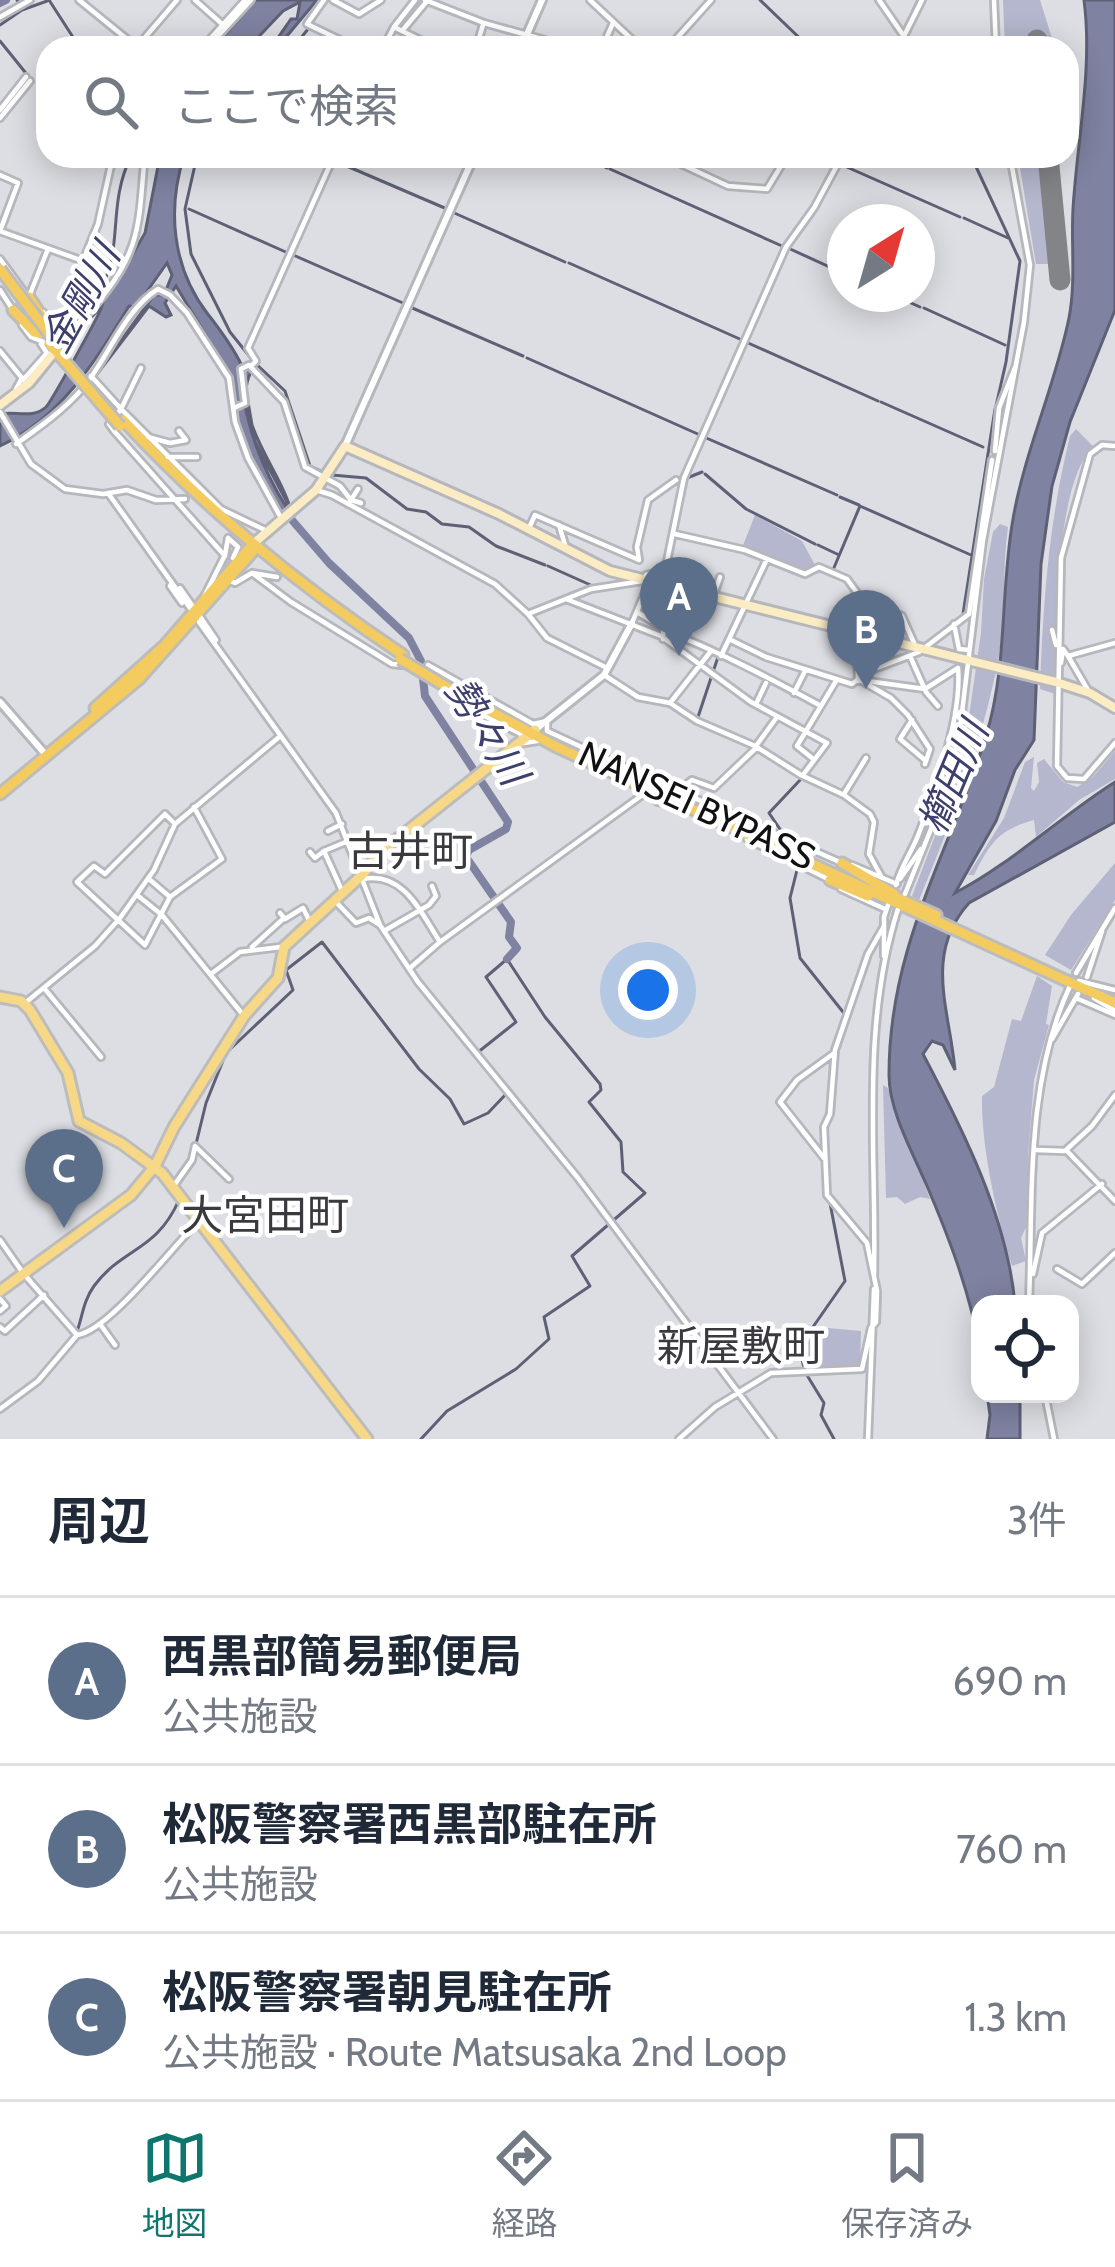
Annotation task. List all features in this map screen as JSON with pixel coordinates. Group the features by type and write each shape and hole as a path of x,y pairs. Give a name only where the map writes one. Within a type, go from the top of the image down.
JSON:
{"highway":[{"name":"NANSEI BYPASS","path":"0,269 52,342"},
{"name":"NANSEI BYPASS","path":"0,279 119,419 251,547 334,615 530,736 671,795 1115,1003"},
{"path":"28,298 52,342"},
{"path":"15,309 34,332 52,342"},
{"path":"196,613 230,558 251,547"},
{"path":"0,790 135,674 229,580 251,547"},
{"path":"842,863 897,900"},
{"path":"830,880 897,900"}],"main road":[{"path":"3,406 29,383 52,342"},
{"path":"251,547 316,490 345,446 610,571 916,650 969,657 1090,693 1115,708"},
{"path":"0,1295 128,1198 155,1166 244,1016 278,978 284,947 362,878 380,853 530,736"},
{"path":"0,997 25,1003 68,1073 79,1121 155,1166 368,1439"}],"street":[{"path":"0,16 30,0"},
{"path":"79,0 122,36"},
{"path":"147,36 177,0"},
{"path":"195,0 223,24"},
{"path":"214,36 248,0"},
{"path":"216,36 248,0"},
{"path":"324,0 307,25 331,36"},
{"path":"333,0 359,14 381,0"},
{"path":"389,36 415,0"},
{"path":"527,34 542,0"},
{"path":"590,0 628,36"},
{"path":"679,36 711,0"},
{"path":"879,0 903,36"},
{"path":"904,36 922,0"},
{"path":"994,0 996,36"},
{"path":"403,31 426,1 534,36"},
{"path":"480,36 484,23"},
{"path":"607,36 613,23"},
{"path":"394,27 413,36"},
{"path":"0,114 28,79"},
{"path":"0,175 18,183 0,231 83,261 98,224 110,168"},
{"path":"143,168 132,247 118,274 86,316 52,342 3,406 16,443 31,464 65,489 127,490 156,500 185,499"},
{"path":"234,407 244,404 241,369 256,361 248,349 329,168"},
{"path":"345,446 469,168"},
{"path":"683,168 728,186 766,189 778,168"},
{"path":"664,633 665,571 684,478 786,247 836,168"},
{"path":"874,1287 867,1243 829,1195 824,1126 830,1114 834,1053 868,954 927,842 958,737 999,408 1016,365 1030,265 1012,168"},
{"path":"28,298 48,249"},
{"path":"0,259 28,298"},
{"path":"0,290 15,309"},
{"path":"16,443 48,422 82,389 153,291 170,295 229,378 248,458 282,518"},
{"path":"52,342 86,316"},
{"path":"0,351 23,380"},
{"path":"250,364 284,402 305,466 328,476 349,502"},
{"path":"119,419 141,368"},
{"path":"91,376 138,460 230,558"},
{"path":"82,389 148,437 221,508 266,530"},
{"path":"148,437 170,443 186,440 179,431"},
{"path":"1115,446 1102,446 1090,454 1061,558 1057,766 1072,781 1084,779 1115,743"},
{"path":"167,457 196,458"},
{"path":"731,640 766,657 852,684 916,650 969,614 995,457"},
{"path":"529,529 535,515 639,560 637,547 648,500 676,480"},
{"path":"349,502 358,489"},
{"path":"316,490 349,502 495,584 558,646 606,671 638,697 670,703 844,795 873,818 868,854 897,900"},
{"path":"107,493 342,824 382,928 409,969 591,1195 773,1439"},
{"path":"349,502 361,503"},
{"path":"559,525 566,550"},
{"path":"675,534 805,574 819,567 841,575 865,602 899,613 916,650 925,689 938,706"},
{"path":"720,656 767,559"},
{"path":"529,614 591,589 665,571"},
{"path":"229,580 235,583 252,573 277,578"},
{"path":"252,573 392,664 400,663 418,674"},
{"path":"713,597 720,577"},
{"path":"530,736 606,671 638,612 649,578"},
{"path":"566,599 697,641 821,706"},
{"path":"859,680 858,633 865,602"},
{"path":"638,612 714,675 826,743 803,775"},
{"path":"954,624 959,649 969,657"},
{"path":"1052,630 1058,650"},
{"path":"1068,656 1115,643"},
{"path":"1058,665 1063,649 1090,693"},
{"path":"670,703 711,651"},
{"path":"756,674 766,657"},
{"path":"428,665 533,724 548,721"},
{"path":"859,680 925,689 958,668 958,689 932,797 897,900 886,962 872,1091 877,1207 866,1439"},
{"path":"794,693 806,669"},
{"path":"945,679 958,689"},
{"path":"859,680 891,698 913,720 930,749 926,762 900,739 913,720"},
{"path":"429,681 460,704 645,793 683,794 806,850 881,877"},
{"path":"756,704 767,681"},
{"path":"815,760 797,746 836,681"},
{"path":"1,704 44,754"},
{"path":"671,795 695,779 714,788 757,746 777,717"},
{"path":"548,721 548,731 672,789 671,795"},
{"path":"738,738 743,728"},
{"path":"25,1003 118,921 148,879 175,824 280,736"},
{"path":"844,795 866,758"},
{"path":"409,969 645,793"},
{"path":"671,795 830,880"},
{"path":"175,824 165,814 105,874 94,866 77,882 146,946 170,897 221,859 194,806"},
{"path":"328,831 342,824"},
{"path":"310,852 315,858 349,840"},
{"path":"897,900 927,842"},
{"path":"324,851 339,897 356,923 369,918 382,928"},
{"path":"362,878 396,883 440,942"},
{"path":"148,879 170,897"},
{"path":"382,928 436,896 432,886"},
{"path":"137,895 154,904 244,1016"},
{"path":"252,948 281,916 303,908 310,922"},
{"path":"1030,1295 1040,1087 1052,1039 1115,908"},
{"path":"1052,1039 1105,922"},
{"path":"884,926 886,962"},
{"path":"211,974 240,952 284,947"},
{"path":"44,988 101,1057"},
{"path":"824,1158 780,1102 797,1080 834,1053"},
{"path":"1066,1150 1115,1095"},
{"path":"178,1193 196,1146 230,1179"},
{"path":"1036,1150 1066,1150 1115,1201"},
{"path":"1030,1283 1042,1233 1102,1184"},
{"path":"0,1409 38,1381 78,1335 100,1324 198,1222"},
{"path":"0,1240 23,1274 78,1335"},
{"path":"1057,1269 1082,1284 1115,1253"},
{"path":"0,1295 5,1306 0,1311"},
{"path":"0,1327 5,1331 44,1295"},
{"path":"100,1324 115,1345"},
{"path":"679,1439 771,1373 862,1369 874,1325"},
{"path":"1047,1403 1054,1439"}],"shaded area":[{"path":"256,0 317,0 287,36 279,36 291,19 297,19 300,2 283,11 259,36 224,36"},
{"path":"1003,0 1040,0 1051,36 1004,36"},
{"path":"1084,0 1115,0 1115,310 1070,422 1052,486 1041,564 1034,740 955,893 1115,782 1115,822 969,903 947,942 943,984 955,1070 943,1045 932,1041 923,1054 993,1207 1014,1295 971,1295 971,1308 893,1103 889,1075 892,1028 910,942 993,709 1013,519 1069,318 1073,209 1086,78"},
{"path":"158,168 181,168 175,217 180,257 195,295 242,366 251,372 246,392 240,378 247,414 256,447 288,510 283,513 252,461 236,420 227,370 176,286 165,303 171,315 166,317 149,306 94,378 154,295 164,295 172,275 167,263 136,307 129,306 59,403 0,446 0,414 30,414 46,407 102,306 83,326 145,233"},
{"path":"1020,168 1047,168 1056,264 1036,264"},
{"path":"252,425 285,494 290,508 255,442"},
{"path":"1076,429 1093,446 1070,494 1064,528 1055,694 1040,689 1045,593 1057,499 1070,436"},
{"path":"755,515 802,541 816,567 805,572 742,548"},
{"path":"1000,524 1008,527 993,686 965,780 919,900 912,896 962,765 984,579 993,532"},
{"path":"1115,751 1115,779 1079,800 1036,837 1034,820 1003,833 974,875 968,875 1004,818 1025,762 1034,757 1034,791 1039,782 1037,763 1044,759 1063,782 1077,787 1093,777"},
{"path":"1115,863 1115,900 1071,970 1045,955"},
{"path":"1037,976 1052,986 1049,1025 1034,1080 1028,1223 1021,1238 1026,1261 1012,1266 991,1182 982,1096 994,1087 1012,1019 1021,1021"},
{"path":"883,1085 930,1199 920,1197 905,1204 897,1197 886,1198"},
{"path":"817,1327 861,1331 860,1367 807,1368 806,1346"},
{"path":"988,1403 1020,1403 1020,1439 987,1439"}],"waterway":[{"path":"0,3 6,0"},
{"path":"0,25 22,10 17,0"},
{"path":"49,0 72,36"},
{"path":"760,0 798,36"},
{"path":"906,26 918,0"},
{"path":"22,10 47,1"},
{"path":"302,36 308,29"},
{"path":"0,41 29,77 9,102"},
{"name":"金剛川","path":"69,324 103,284 126,168"},
{"path":"194,168 185,209 191,254 230,332 285,391 310,466 323,472"},
{"path":"351,168 447,209"},
{"path":"849,168 960,217"},
{"path":"977,168 1020,261 996,406"},
{"path":"610,169 782,246"},
{"path":"189,209 288,253"},
{"path":"452,212 565,262"},
{"path":"964,218 1008,238"},
{"path":"788,248 827,266"},
{"path":"293,255 403,303"},
{"path":"569,263 742,340"},
{"path":"410,307 523,356"},
{"path":"933,312 1005,345"},
{"path":"746,342 878,401"},
{"path":"527,358 700,435"},
{"path":"881,402 983,447"},
{"path":"963,614 995,409"},
{"path":"704,437 837,495"},
{"path":"687,478 702,472"},
{"path":"705,474 746,509"},
{"path":"332,475 366,478 407,509 426,512 442,524 469,527 496,546 545,565"},
{"path":"840,497 859,505"},
{"path":"852,582 833,570 860,506 971,555"},
{"path":"748,510 815,544"},
{"name":"勢々川","path":"285,512 329,563 409,638 421,661 425,696 508,822 506,829 469,850 466,857 511,922 509,937 517,948 507,959"},
{"path":"818,545 837,554"},
{"path":"548,566 595,587"},
{"path":"652,585 666,603 668,630"},
{"path":"862,623 867,604"},
{"path":"682,635 706,646"},
{"path":"698,717 719,654"},
{"path":"784,835 769,813 801,779"},
{"path":"798,866 790,898 800,958 847,1017"},
{"path":"196,1144 226,1053 293,990 286,970 322,942 419,1069 450,1099 464,1124 488,1113 507,1093"},
{"name":"勢々川","path":"421,1439 447,1411 516,1369 549,1339 544,1317 590,1286 572,1256 645,1193 623,1172 621,1142 589,1102 601,1090 600,1084 545,1017 507,959 486,977 516,1022 477,1053"},
{"path":"827,1145 832,1114"},
{"path":"64,1354 94,1286 160,1230 179,1200"},
{"path":"830,1203 845,1281 799,1347 805,1372 824,1403 821,1415 834,1439"},
{"path":"780,1363 798,1350"},
{"path":"740,1389 765,1374"}],"runway":[{"path":"1049,168 1060,280"}],"place":[{"name":"西黒部簡易郵便局","path":"679,656"},
{"name":"松阪警察署西黒部駐在所","path":"866,689"},
{"name":"松阪警察署朝見駐在所","path":"64,1228"}],"district":[{"name":"古井町","path":"410,851"},
{"name":"大宮田町","path":"265,1215"},
{"name":"新屋敷町","path":"741,1346"}],"water label":[{"name":"櫛田川","path":"953,777"}]}
